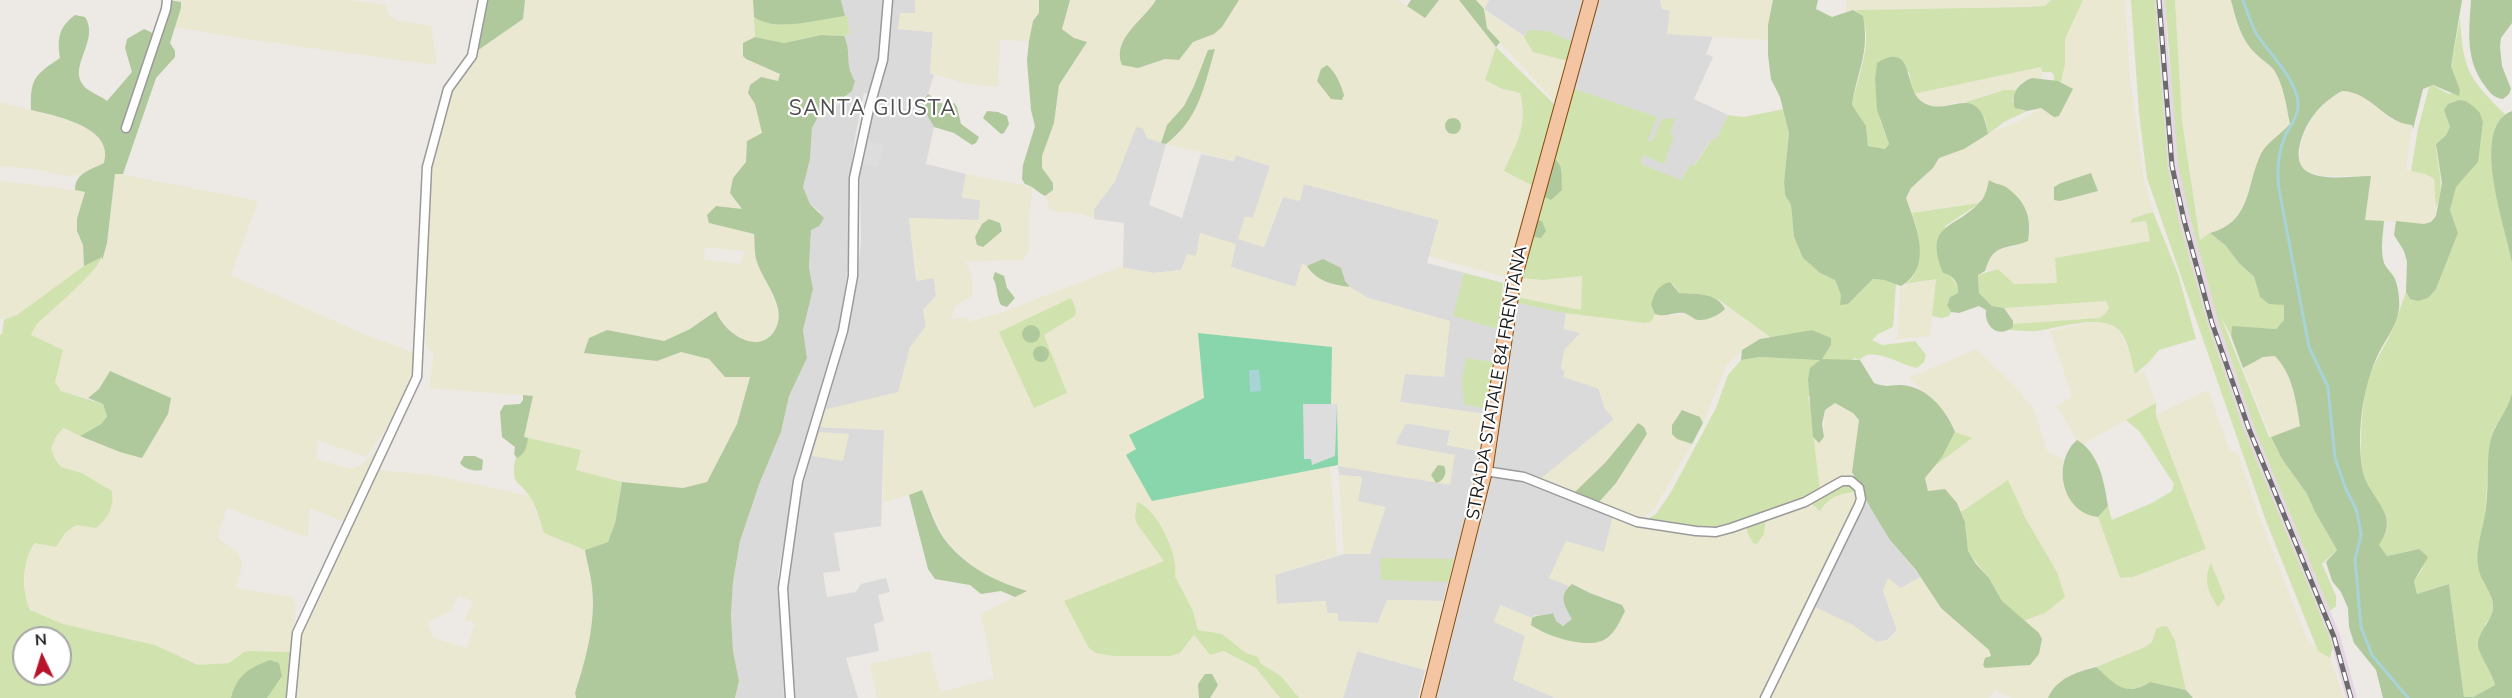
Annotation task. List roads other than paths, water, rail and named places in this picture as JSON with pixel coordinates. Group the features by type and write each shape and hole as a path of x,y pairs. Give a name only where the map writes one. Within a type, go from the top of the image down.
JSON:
{"main road":[{"name":"STRADA STATALE 84 FRENTANA","path":"1428,698 1485,471 1513,283 1591,0"}],"street":[{"path":"126,128 166,9 166,0"},
{"path":"291,698 297,633 417,377 427,167 448,89 472,56 483,0"},
{"path":"790,698 783,588 789,545 798,481 843,331 853,276 854,178 866,120 883,60 888,0"},
{"path":"1485,471 1524,477 1637,522 1706,531 1731,528 1806,502 1842,481 1851,481 1859,488 1861,499 1859,505 1765,698"}],"water":[{"path":"1249,370 1259,370 1261,391 1250,392"}],"waterway":[{"path":"2243,0 2257,35 2283,69 2297,98 2296,115 2280,152 2279,192 2309,347 2328,387 2335,458 2359,522 2361,535 2355,559 2361,627 2372,655 2408,698"}],"railway":[{"path":"2159,0 2172,166 2212,323 2249,429 2334,637 2351,698"}],"district":[{"name":"SANTA GIUSTA","path":"873,110"}]}
